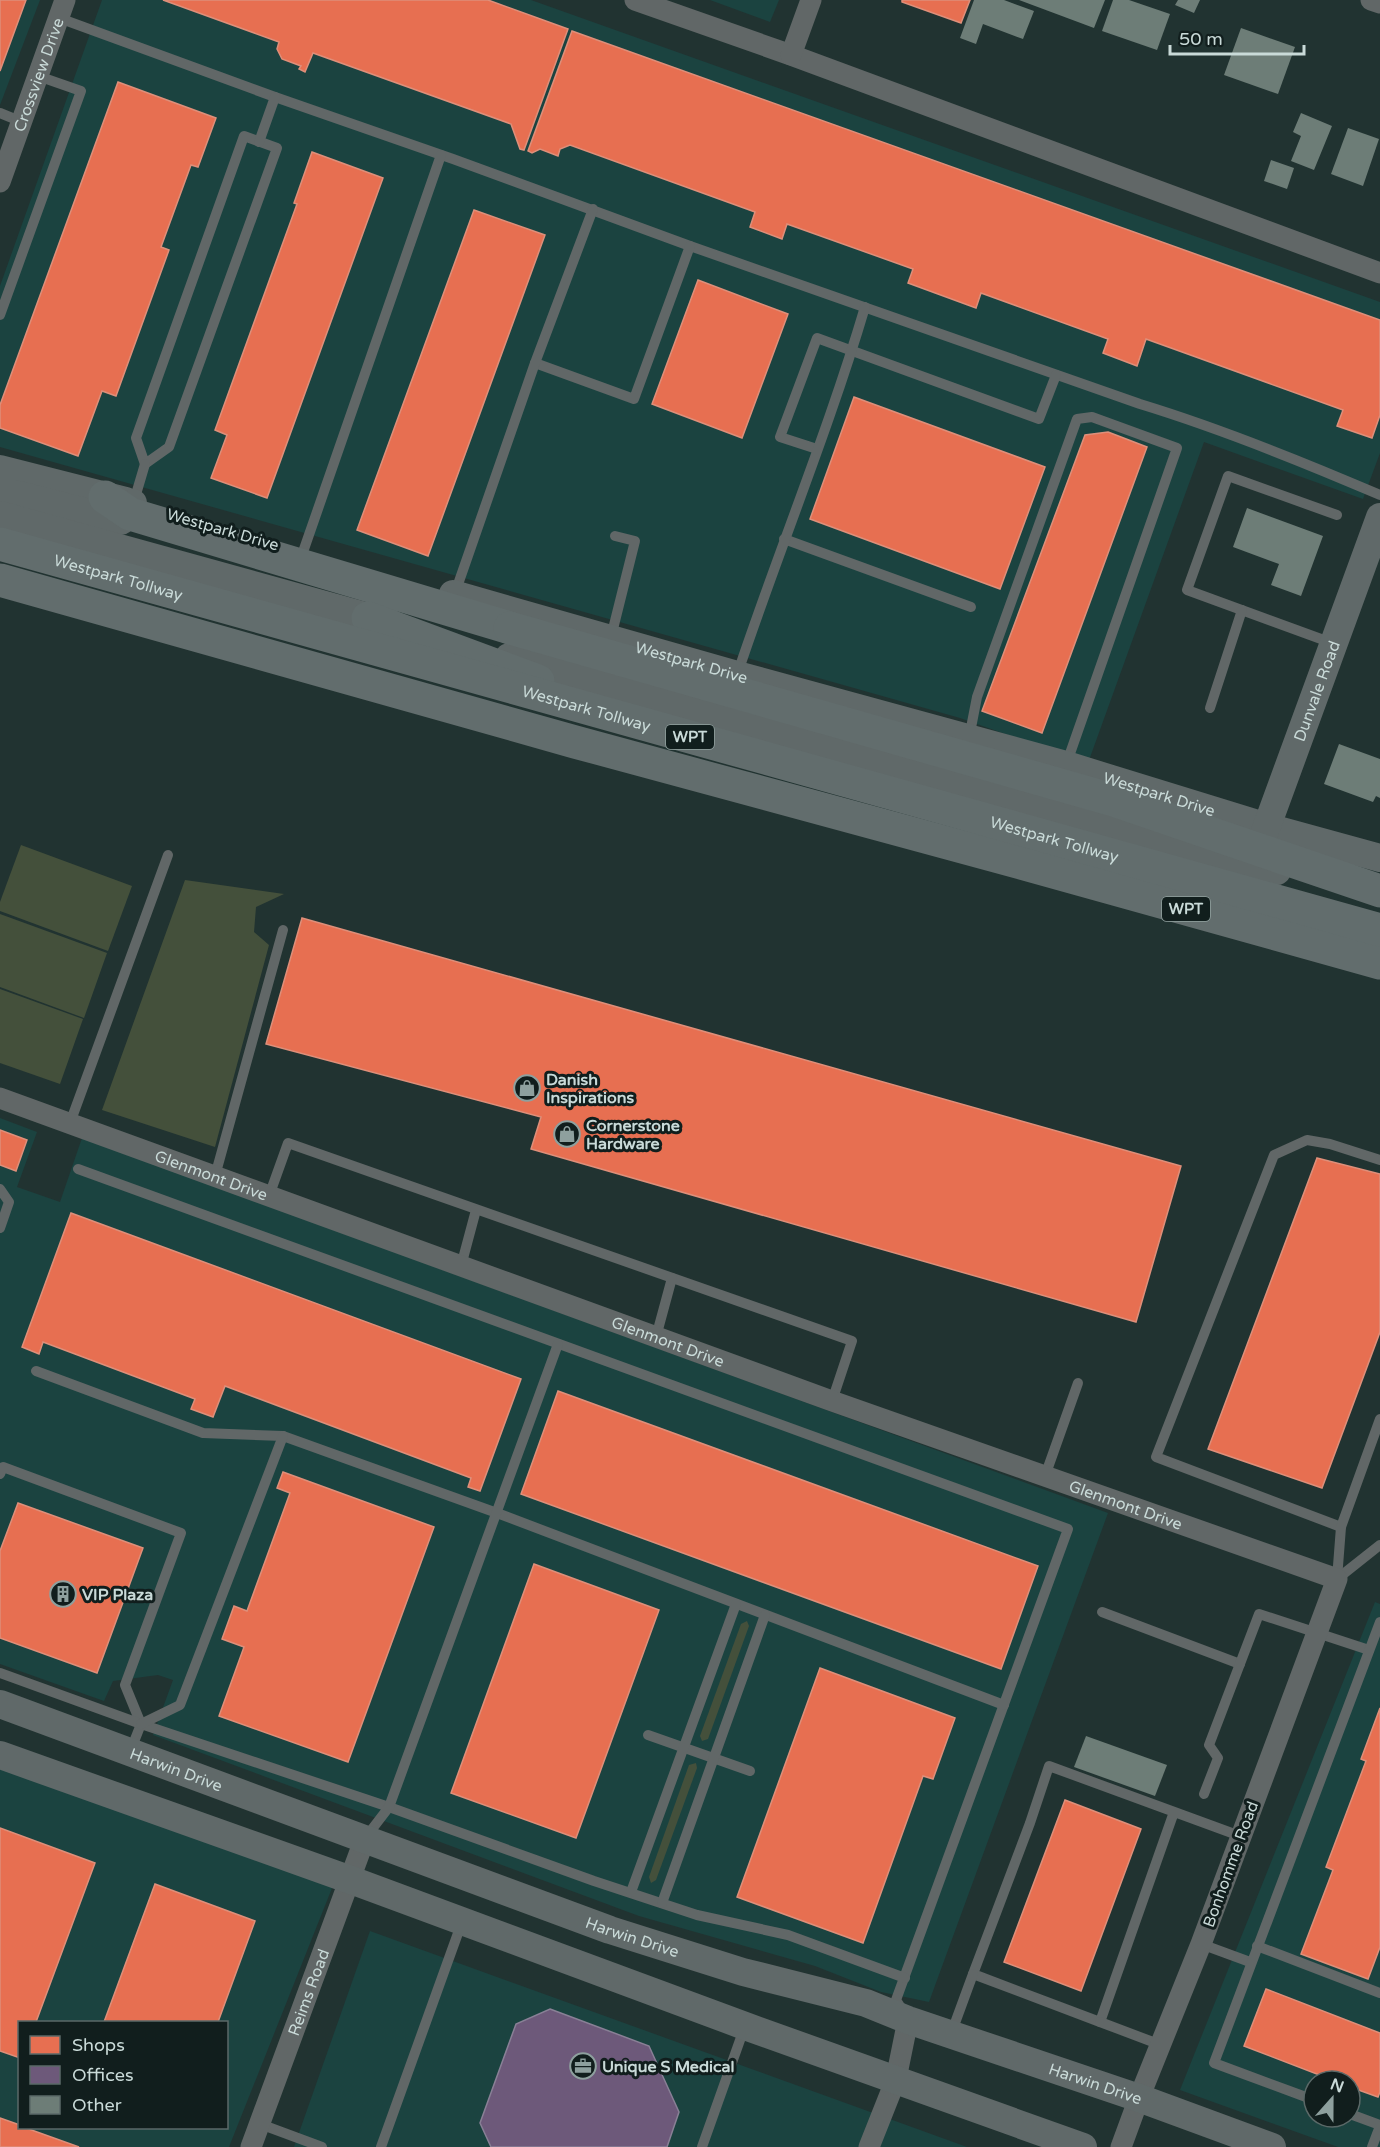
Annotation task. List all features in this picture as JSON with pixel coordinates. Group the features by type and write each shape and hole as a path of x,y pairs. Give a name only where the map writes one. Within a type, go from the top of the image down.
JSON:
{"highway":[{"path":"123,505 510,628 1113,800 1380,891"},
{"name":"Westpark Tollway","path":"0,544 1380,930"},
{"name":"Westpark Tollway","path":"0,580 563,739 1380,963"},
{"path":"368,618 992,855"}],"main road":[{"name":"Westpark Drive","path":"0,469 1066,765 1266,827 1380,858"},
{"path":"0,494 15,494 121,522 123,505"},
{"path":"0,515 1380,899"},
{"name":"Dunvale Road","path":"1253,864 1380,517"},
{"name":"Harwin Drive","path":"0,1704 610,1930 743,1972 866,2003 1272,2147"},
{"path":"0,1755 351,1880 746,2026 1083,2147"}],"street":[{"path":"635,0 791,55 1380,273"},
{"path":"791,55 811,0"},
{"path":"1371,0 1380,3"},
{"name":"Crossview Drive","path":"0,182 62,9"},
{"name":"Glenmont Drive","path":"0,1098 832,1401 1337,1579"},
{"name":"Bonhomme Road","path":"1121,2147 1138,2098 1201,1944 1337,1579"},
{"name":"Reims Road","path":"251,2147 365,1838"},
{"path":"869,2147 896,2079 909,2020"}],"lane":[{"path":"62,9 275,97 593,209 690,246 1056,375 1194,421 1380,495"},
{"path":"0,315 81,91 38,76"},
{"path":"259,142 275,97"},
{"path":"0,113 22,122"},
{"path":"123,505 145,464 170,447 277,148 244,136 136,438 145,464"},
{"path":"303,552 441,155"},
{"path":"455,595 535,363 593,209"},
{"path":"535,363 634,399 690,246"},
{"path":"737,675 866,307"},
{"path":"817,449 780,436 817,338 1040,419 1056,375"},
{"path":"968,739 977,697 1077,419 1092,417 1178,448 1066,765"},
{"path":"1332,643 1187,590 1228,476 1337,515"},
{"path":"611,639 635,541 615,536"},
{"path":"784,538 971,607"},
{"path":"1210,708 1242,610"},
{"path":"70,1123 168,855"},
{"path":"215,1176 283,930"},
{"path":"1341,1527 1156,1457 1274,1155 1307,1140 1330,1144 1380,1160"},
{"path":"269,1196 288,1143 852,1341 832,1401"},
{"path":"78,1169 1068,1529 896,2000 909,2020"},
{"path":"0,1189 9,1202 0,1228"},
{"path":"461,1266 477,1210"},
{"path":"656,1337 672,1278"},
{"path":"365,1838 389,1807 558,1344"},
{"path":"36,1371 203,1433 283,1436 497,1513 1004,1705"},
{"path":"1045,1476 1078,1383"},
{"path":"1337,1579 1341,1527 1380,1419"},
{"path":"130,1752 141,1725 180,1705 283,1436"},
{"path":"0,1474 3,1467 181,1533 125,1685 141,1725"},
{"path":"1337,1579 1380,1545"},
{"path":"631,1892 736,1604"},
{"path":"1102,1612 1239,1664"},
{"path":"1204,1794 1218,1758 1209,1744 1259,1614 1369,1650"},
{"path":"662,1904 765,1615"},
{"path":"1302,2095 1214,2062 1380,1622"},
{"path":"0,1673 141,1725 389,1807 662,1904 697,1915 788,1935 905,1978"},
{"path":"648,1735 750,1771"},
{"path":"951,2034 1049,1766 1240,1836"},
{"path":"1101,2022 1174,1812"},
{"path":"381,2147 462,1921"},
{"path":"1201,1944 1250,1962"},
{"path":"1257,1946 1380,1993"},
{"path":"973,1974 1161,2045"},
{"path":"702,2147 746,2026"},
{"path":"1362,2119 1380,2126 1372,2147"},
{"path":"260,2124 322,2147"}],"shaded area":[{"path":"0,0 40,0 0,105"},
{"path":"102,0 531,0 1380,302 1380,453 1363,499 1204,442 1088,763 960,718 0,447 0,286"},
{"path":"710,0 779,0 770,22"},
{"path":"0,1118 37,1132 17,1187 60,1202 82,1138 1108,1513 929,2002 881,1992 815,1966 639,1916 153,1735 173,1680 158,1675 113,1681 104,1701 0,1664"},
{"path":"1375,1602 1380,1604 1380,2147 1338,2147 1180,2090"},
{"path":"0,1768 334,1883 229,2147 0,2147"},
{"path":"370,1931 967,2147 294,2147"}],"green space":[{"path":"21,845 132,886 108,951 0,911 0,902"},
{"path":"185,880 284,894 256,907 254,932 269,945 215,1147 102,1110"},
{"path":"0,914 107,953 84,1018 0,987"},
{"path":"0,989 83,1019 60,1084 0,1063"},
{"path":"747,1621 749,1626 708,1739 702,1741 700,1736 741,1624"},
{"path":"696,1763 697,1768 656,1880 651,1883 649,1877 689,1765"}],"building: Shops":[{"path":"0,0 26,0 0,71"},
{"path":"163,0 488,0 568,29 524,150 520,149 511,124 313,53 305,72 299,69 301,66 282,59 277,49 279,42"},
{"path":"902,0 970,0 961,23 902,2"},
{"path":"572,31 1380,320 1380,415 1372,438 1337,426 1343,410 1146,339 1137,366 1103,353 1108,339 981,293 976,308 908,283 913,269 787,224 782,239 750,227 755,212 570,145 560,149 558,156 540,149 532,153 528,151"},
{"path":"118,82 216,118 198,167 191,165 161,247 169,250 116,396 102,391 78,456 0,428 0,405"},
{"path":"312,152 383,178 267,498 211,478 227,435 215,430 297,204 294,203"},
{"path":"474,210 545,235 428,556 357,530"},
{"path":"698,280 788,314 742,438 652,404"},
{"path":"854,397 1045,467 1000,589 810,519"},
{"path":"1108,432 1147,447 1042,733 982,711 1085,435"},
{"path":"302,918 1181,1166 1136,1322 531,1149 541,1117 266,1044"},
{"path":"0,1130 27,1140 16,1171 0,1165"},
{"path":"1317,1158 1380,1174 1380,1332 1322,1488 1208,1449"},
{"path":"71,1213 521,1379 480,1491 468,1487 471,1478 225,1386 213,1417 191,1409 195,1399 43,1342 39,1354 22,1347"},
{"path":"558,1391 1038,1566 1001,1669 521,1494"},
{"path":"283,1472 434,1527 348,1762 219,1716 244,1647 222,1639 234,1606 247,1611 290,1493 277,1488"},
{"name":"VIP Plaza","path":"18,1503 143,1548 97,1673 0,1638 0,1551"},
{"path":"534,1564 659,1610 576,1838 451,1793"},
{"path":"820,1668 955,1718 933,1779 923,1776 863,1943 737,1897"},
{"path":"1380,1708 1380,1947 1368,1979 1301,1954 1333,1870 1326,1867 1366,1761 1361,1759"},
{"path":"1065,1800 1141,1829 1081,1991 1004,1962"},
{"path":"0,1828 95,1863 36,2021 18,2021 18,2057 0,2051"},
{"path":"155,1884 255,1921 218,2021 104,2021"},
{"path":"1266,1989 1380,2033 1380,2092 1378,2097 1362,2091 1362,2069 1304,2069 1244,2046"},
{"path":"0,2118 18,2124 18,2129 29,2129 79,2147 0,2147"}],"building: Offices":[{"path":"550,2009 649,2046 679,2112 667,2147 491,2147 480,2123 516,2024"}],"building: Other":[{"path":"974,0 1004,0 1034,11 1023,39 983,24 976,44 960,38"},
{"path":"1019,0 1105,0 1094,28"},
{"path":"1113,0 1129,0 1170,14 1157,50 1102,31"},
{"path":"1178,0 1200,0 1194,13 1175,5"},
{"path":"1241,28 1295,47 1278,94 1224,75"},
{"path":"1301,113 1332,126 1314,170 1291,161 1301,136 1293,132"},
{"path":"1348,128 1379,139 1363,186 1331,174"},
{"path":"1271,160 1294,168 1287,189 1264,181"},
{"path":"1247,508 1323,536 1301,596 1271,585 1279,564 1233,547"},
{"path":"1339,744 1380,759 1380,798 1376,796 1373,802 1324,784"},
{"path":"1086,1736 1167,1765 1155,1796 1074,1767"}],"place":[{"name":"Danish Inspirations","path":"527,1088"},
{"name":"Cornerstone Hardware","path":"567,1134"},
{"name":"VIP Plaza","path":"63,1594"},
{"name":"Unique S Medical","path":"583,2066"}]}
